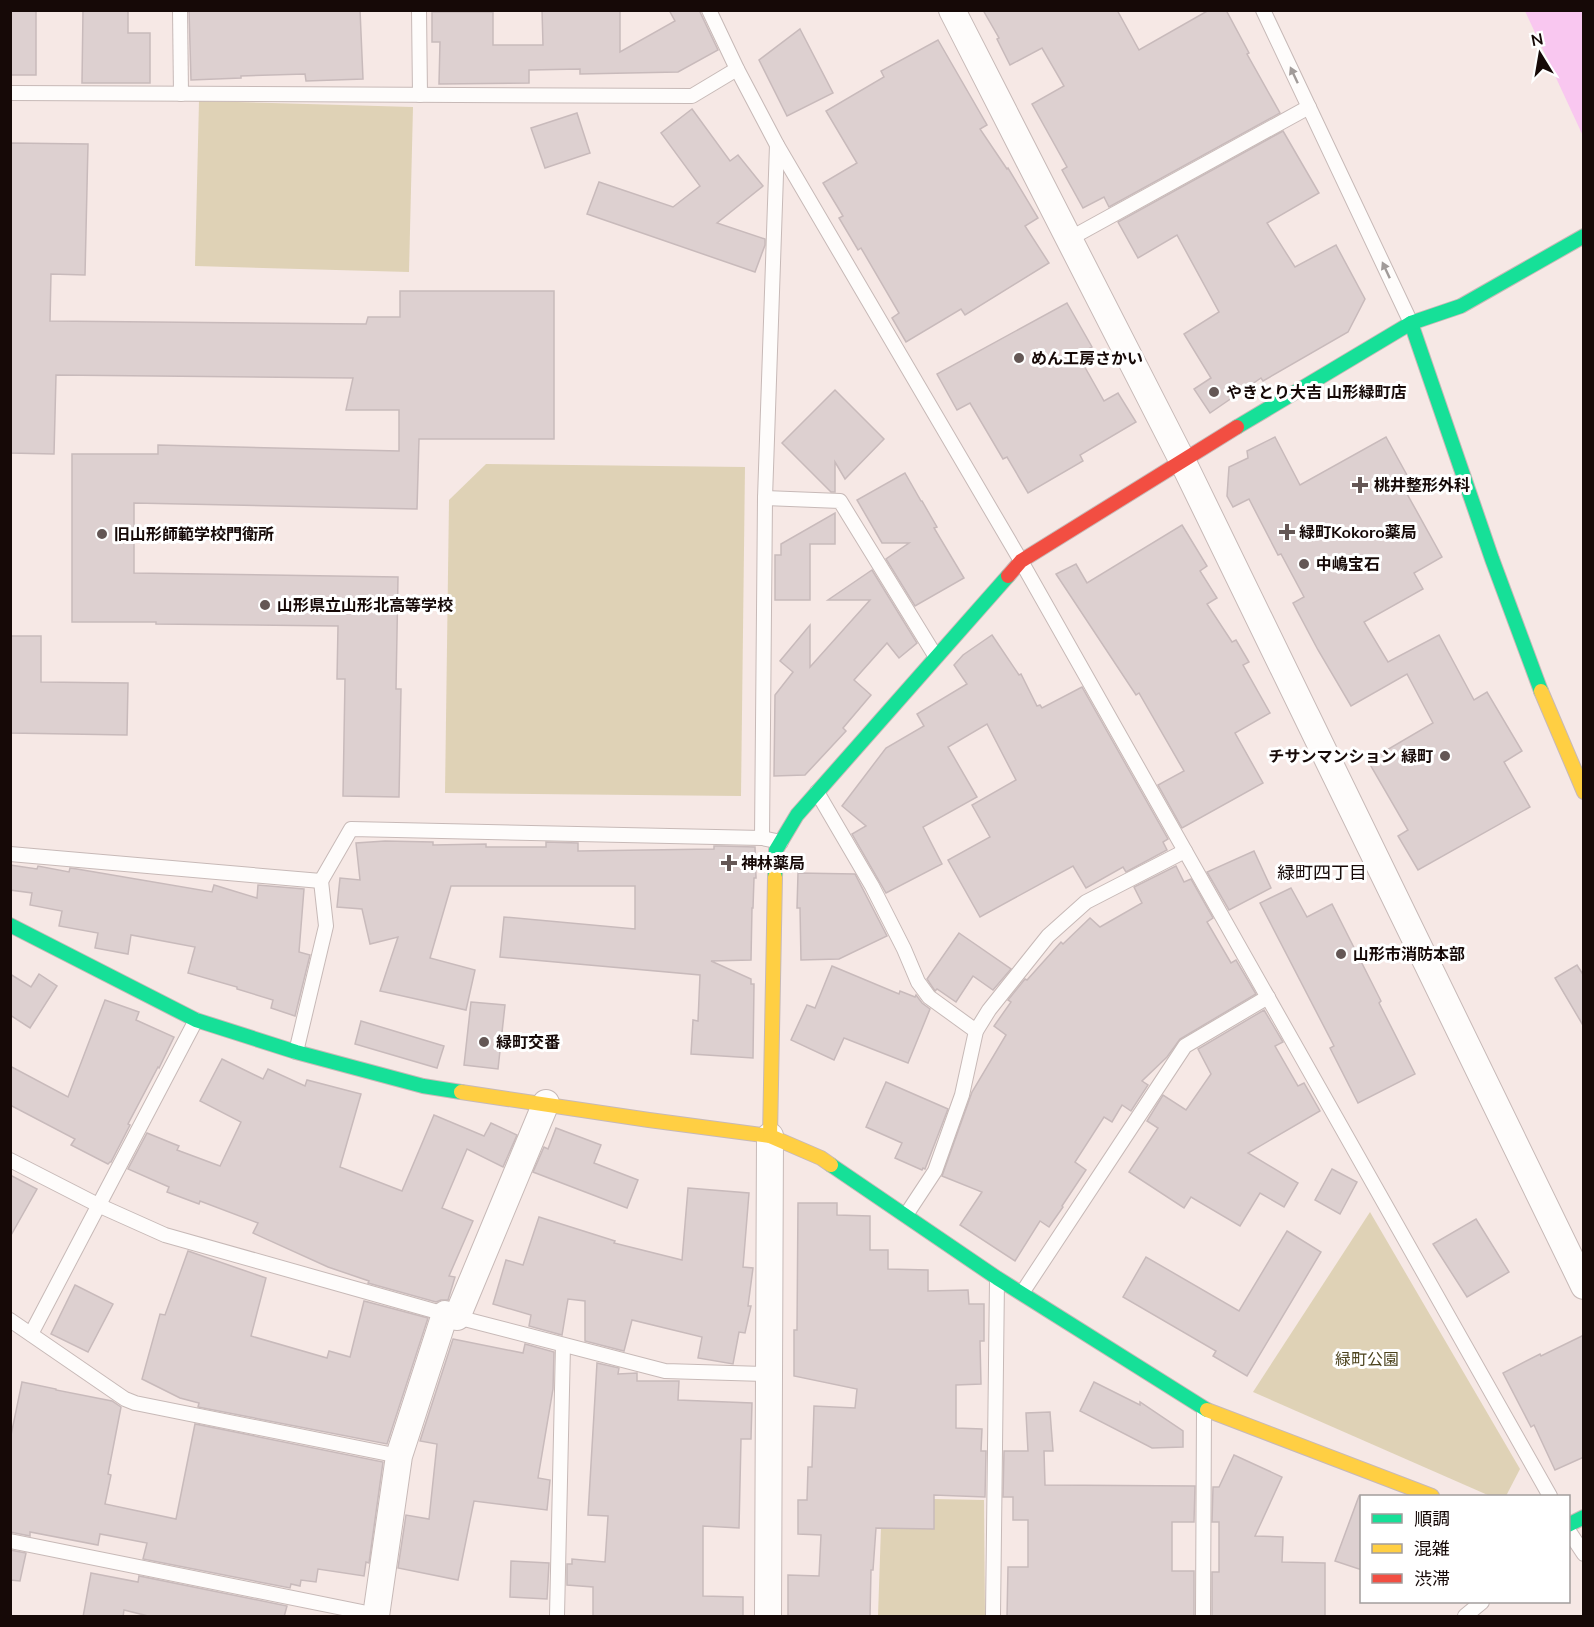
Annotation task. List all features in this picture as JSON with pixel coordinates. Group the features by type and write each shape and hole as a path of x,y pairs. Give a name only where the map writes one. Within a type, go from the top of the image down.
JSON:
{"street":[{"path":"952,10 1182,460 1584,1286"},
{"path":"768,1617 770,1136 776,850 797,815 1021,561 1182,460 1411,322 1461,306 1584,236"},
{"path":"1411,322 1513,621 1584,792"},
{"path":"10,925 196,1020 296,1052 423,1086 770,1136 821,1158 997,1278 1204,1409 1427,1495"},
{"path":"376,1616 399,1456 451,1316 546,1103"},
{"path":"1570,1524 1584,1517"}],"lane":[{"path":"180,10 181,94"},
{"path":"419,10 420,95"},
{"path":"709,10 777,146 1021,561 1549,1495"},
{"path":"1263,10 1411,322"},
{"path":"10,93 692,96 737,69"},
{"path":"1069,239 1309,107"},
{"path":"762,838 765,498 777,146"},
{"path":"765,498 840,501 936,658"},
{"path":"817,792 872,886 918,982 929,997 976,1030"},
{"path":"296,1052 326,926 321,881 351,829 762,838 781,842"},
{"path":"906,1215 935,1171 962,1095 976,1030 989,1010 1048,936 1086,902 1185,851"},
{"path":"10,854 321,881"},
{"path":"1022,1293 1185,1046 1268,997"},
{"path":"31,1334 196,1020"},
{"path":"10,1161 165,1235 451,1316 665,1371 768,1374"},
{"path":"993,1617 997,1278"},
{"path":"10,1320 135,1403 399,1456"},
{"path":"557,1617 563,1345"},
{"path":"1203,1617 1204,1409"},
{"path":"1570,1532 1584,1554"},
{"path":"10,1541 383,1617"},
{"path":"1465,1617 1481,1603"}],"green space":[{"path":"199,101 413,107 409,272 195,266"},
{"path":"486,464 745,467 741,796 445,793 449,500"},
{"name":"緑町公園","path":"1370,1212 1520,1469 1507,1495 1488,1495 1253,1392"},
{"path":"882,1498 984,1500 985,1616 878,1616"}],"shaded area":[{"path":"1525,11 1583,11 1583,136"}],"building":[{"path":"10,10 36,10 36,75 10,75"},
{"path":"83,10 128,10 128,33 150,33 150,83 82,83"},
{"path":"189,10 360,10 363,79 306,81 305,74 191,80"},
{"path":"542,10 620,10 620,52 675,21 669,10 699,10 718,50 678,72 580,74 580,69 529,70 529,83 439,84 440,42 432,42 432,12 493,12 493,45 543,45"},
{"path":"983,10 1117,10 1139,50 1209,10 1226,10 1249,53 1247,54 1280,113 1109,207 1104,197 1083,208 1062,170 1067,167 1032,104 1064,86 1042,48 1010,65 997,39 999,38"},
{"path":"800,29 833,93 787,116 759,60"},
{"path":"938,40 987,125 980,129 1008,168 1038,218 1025,226 1049,263 965,315 961,309 906,342 892,318 899,313 861,248 858,250 839,218 843,216 823,183 857,163 826,111 884,77 881,71"},
{"path":"692,109 730,161 738,155 763,186 717,223 765,239 755,272 587,214 599,182 673,207 700,186 661,133"},
{"path":"577,113 590,153 545,168 531,128"},
{"path":"1283,131 1319,193 1267,223 1295,267 1336,245 1365,299 1348,332 1263,381 1261,378 1210,413 1194,389 1211,378 1184,334 1219,312 1177,235 1138,258 1118,222"},
{"path":"10,143 88,144 85,275 51,274 50,321 366,324 368,317 400,317 400,291 554,291 554,439 419,439 417,509 134,503 134,573 398,577 396,689 401,689 399,797 343,796 345,679 337,679 338,626 72,622 72,454 158,454 158,445 399,451 399,410 346,410 353,378 56,375 54,454 10,453"},
{"path":"1067,303 1092,347 1078,355 1104,401 1118,393 1136,422 1080,455 1083,461 1028,493 1007,457 1003,459 970,403 957,410 937,374"},
{"path":"835,390 884,439 845,479 835,462 835,492 831,492 782,443"},
{"path":"1275,437 1300,485 1386,437 1414,488 1406,492 1442,557 1414,573 1423,589 1364,622 1388,662 1439,635 1474,700 1487,692 1522,751 1504,762 1530,807 1418,870 1398,836 1408,830 1368,761 1433,723 1407,674 1351,706 1293,603 1304,597 1281,554 1278,555 1249,499 1233,507 1227,496 1229,467 1248,458 1247,451"},
{"path":"905,473 964,578 915,606 886,559 909,543 882,543 857,500"},
{"path":"835,513 835,544 810,544 810,600 775,600 775,555 781,555 781,544"},
{"path":"1182,525 1207,566 1200,571 1217,598 1207,604 1232,642 1236,640 1249,662 1243,665 1270,713 1235,733 1263,783 1182,828 1158,785 1184,771 1139,693 1136,695 1056,574 1076,564 1087,583"},
{"path":"872,570 917,643 899,658 887,643 854,680 871,695 843,728 846,731 805,775 774,776 775,695 793,672 780,661 810,625 810,667 870,600 828,600"},
{"path":"992,635 1019,675 1021,674 1037,706 1040,705 1042,708 1082,687 1168,839 1163,842 1167,850 1126,872 1123,867 1086,888 1073,866 980,917 948,860 990,837 972,805 1016,780 987,724 948,747 977,797 923,827 942,864 886,893 852,834 866,826 842,806 886,748 924,726 917,714 967,684 954,665 963,655"},
{"path":"10,636 41,636 41,682 128,683 127,735 10,733"},
{"path":"433,842 433,845 486,844 486,847 546,847 546,842 578,843 578,851 714,849 714,846 755,847 756,878 754,878 752,908 751,960 711,961 751,979 751,984 754,984 753,1058 691,1054 693,1020 698,1021 700,975 500,957 504,917 635,929 635,886 451,886 430,958 475,970 466,1010 380,991 398,937 370,944 362,909 337,907 340,878 360,880 356,843"},
{"path":"1254,851 1271,888 1229,910 1207,872"},
{"path":"10,865 37,869 38,866 69,872 70,868 212,892 214,885 257,898 258,885 304,889 299,952 310,955 295,1016 271,1008 273,1000 188,973 195,947 131,935 128,954 95,948 98,933 59,926 62,911 30,905 32,893 10,890"},
{"path":"1176,866 1184,882 1191,879 1213,918 1207,922 1231,963 1236,960 1256,994 1180,1039 1167,1057 1142,1081 1148,1085 1131,1111 1122,1105 1112,1122 1104,1117 1075,1162 1086,1170 1049,1227 1040,1221 1015,1261 960,1225 982,1192 942,1176 972,1092 1006,1035 994,1026 1011,1002 1008,1000 1061,942 1063,944 1090,918 1100,927 1142,903 1134,887"},
{"path":"798,873 855,874 887,936 839,959 801,960 800,908 797,908"},
{"path":"1291,888 1307,917 1332,904 1415,1074 1358,1103 1330,1048 1334,1046 1260,903"},
{"path":"959,933 1011,969 993,990 973,976 956,1002 937,989 935,991 927,979"},
{"path":"1577,965 1584,976 1584,1027 1555,978"},
{"path":"832,966 899,994 900,991 915,997 916,995 930,1009 908,1063 844,1038 834,1060 791,1040 807,1005 815,1008"},
{"path":"10,974 31,987 39,974 57,986 30,1028 10,1015"},
{"path":"105,1000 139,1012 136,1020 174,1037 108,1164 71,1145 75,1139 10,1105 10,1066 68,1097"},
{"path":"471,1002 505,1005 498,1069 464,1065"},
{"path":"1264,1010 1283,1042 1275,1046 1298,1086 1304,1083 1320,1111 1248,1153 1298,1183 1284,1207 1260,1193 1240,1226 1191,1197 1184,1208 1129,1172 1158,1128 1147,1121 1163,1095 1186,1110 1211,1074 1198,1049"},
{"path":"361,1021 444,1046 437,1068 355,1044"},
{"path":"222,1059 263,1079 268,1069 305,1086 307,1080 361,1094 340,1167 402,1191 434,1115 484,1136 491,1123 517,1135 503,1167 467,1149 442,1208 473,1221 449,1276 455,1277 448,1300 436,1302 368,1283 369,1281 328,1267 253,1233 258,1223 200,1201 199,1204 167,1192 169,1187 128,1169 147,1133 179,1146 177,1150 220,1166 241,1122 200,1101"},
{"path":"886,1082 948,1109 925,1169 922,1170 895,1158 902,1143 866,1127"},
{"path":"556,1128 601,1145 594,1163 638,1180 627,1208 533,1172 544,1147 548,1149"},
{"path":"1332,1169 1357,1182 1340,1214 1315,1200"},
{"path":"10,1175 37,1189 10,1237"},
{"path":"688,1188 749,1193 743,1267 753,1268 748,1306 751,1306 745,1333 739,1332 733,1364 698,1358 702,1337 632,1320 624,1351 585,1341 585,1301 568,1299 562,1335 529,1326 531,1315 493,1304 506,1260 523,1265 539,1217 615,1241 614,1243 682,1260"},
{"path":"798,1203 837,1203 837,1215 870,1216 870,1250 888,1250 888,1269 928,1270 928,1291 968,1290 969,1304 984,1304 984,1341 980,1341 981,1384 956,1385 956,1428 982,1429 981,1451 986,1451 985,1497 934,1495 934,1529 876,1528 873,1570 871,1570 870,1617 788,1617 788,1575 819,1576 821,1535 798,1534 798,1500 807,1500 808,1467 812,1467 814,1406 855,1408 857,1389 794,1376 794,1330 797,1330"},
{"path":"1476,1219 1509,1272 1467,1297 1433,1244"},
{"path":"1287,1231 1321,1252 1247,1376 1213,1356 1216,1351 1123,1297 1146,1257 1239,1311"},
{"path":"188,1251 266,1278 251,1336 327,1358 329,1351 350,1357 364,1301 428,1318 387,1444 198,1407 199,1403 180,1398 142,1379 160,1314 165,1315"},
{"path":"75,1285 113,1304 88,1352 51,1334"},
{"path":"1584,1335 1584,1457 1555,1470 1534,1425 1531,1427 1503,1373"},
{"path":"453,1339 523,1353 525,1344 554,1352 553,1389 538,1478 550,1480 547,1510 474,1501 458,1580 398,1568 406,1515 429,1519 437,1444 420,1441"},
{"path":"597,1363 619,1368 618,1374 637,1373 637,1381 679,1381 678,1400 752,1403 751,1439 741,1439 739,1528 703,1526 703,1596 743,1597 743,1617 593,1617 593,1587 567,1585 567,1564 572,1564 572,1559 605,1562 608,1516 588,1515"},
{"path":"22,1382 112,1401 121,1407 108,1474 111,1475 105,1504 176,1519 195,1424 383,1462 369,1563 366,1562 364,1576 318,1569 316,1582 301,1580 300,1586 291,1584 290,1588 143,1559 147,1543 100,1534 98,1545 30,1532 30,1536 10,1532 10,1440"},
{"path":"1094,1382 1140,1405 1140,1402 1183,1431 1183,1447 1152,1448 1080,1411"},
{"path":"1050,1412 1053,1451 1044,1451 1045,1485 1195,1486 1194,1522 1172,1522 1172,1571 1194,1571 1194,1617 1007,1617 1008,1567 1028,1567 1028,1520 1013,1520 1013,1497 1003,1497 1004,1451 1028,1451 1026,1413"},
{"path":"1234,1455 1282,1477 1255,1536 1283,1537 1282,1562 1325,1563 1325,1617 1212,1617 1212,1572 1219,1572 1219,1522 1212,1522 1213,1487 1219,1487"},
{"path":"1359,1496 1360,1496 1360,1569 1335,1561"},
{"path":"10,1550 26,1553 20,1581 10,1580"},
{"path":"511,1561 549,1563 547,1599 510,1597"},
{"path":"91,1573 138,1582 139,1576 287,1606 284,1617 152,1617 124,1610 123,1617 83,1617"}],"traffic: fast":[{"path":"1237,427 1411,323 1461,306 1584,236"},
{"path":"1411,323 1492,559 1541,691"},
{"path":"775,877 776,850 797,815 1008,576"},
{"path":"10,925 196,1020 296,1052 423,1086 461,1092"},
{"path":"831,1165 997,1278 1207,1410"},
{"path":"1570,1524 1584,1517"}],"traffic: slow":[{"path":"1541,691 1584,792"},
{"path":"770,1136 775,877"},
{"path":"461,1092 770,1136 821,1158 831,1165"},
{"path":"1207,1410 1429,1495"}],"traffic: jam":[{"path":"1008,576 1021,561 1237,427"}],"place":[{"name":"めん工房さかい","path":"1019,358"},
{"name":"やきとり大吉 山形緑町店","path":"1214,392"},
{"name":"桃井整形外科","path":"1360,485"},
{"name":"緑町Kokoro薬局","path":"1287,532"},
{"name":"旧山形師範学校門衛所","path":"102,534"},
{"name":"中嶋宝石","path":"1304,564"},
{"name":"山形県立山形北高等学校","path":"265,605"},
{"name":"チサンマンション 緑町","path":"1445,756"},
{"name":"神林薬局","path":"729,863"},
{"name":"山形市消防本部","path":"1341,954"},
{"name":"緑町交番","path":"484,1042"}],"district":[{"name":"緑町四丁目","path":"1322,872"}]}
